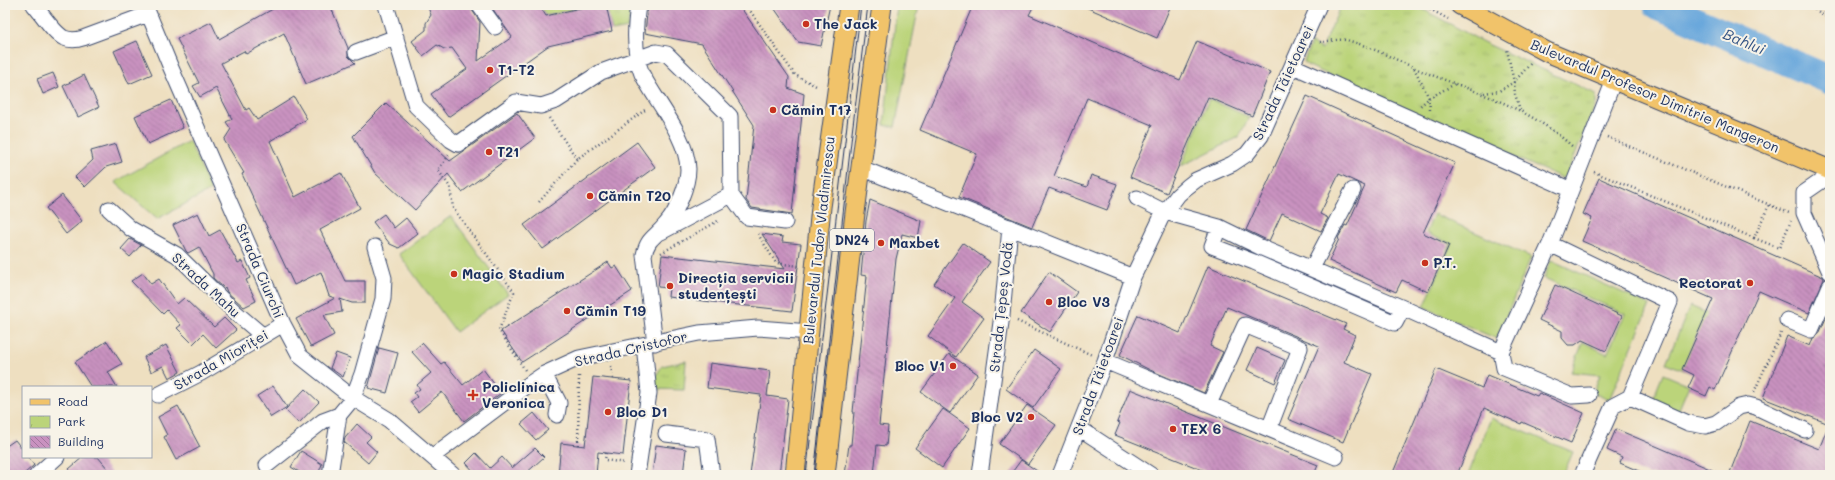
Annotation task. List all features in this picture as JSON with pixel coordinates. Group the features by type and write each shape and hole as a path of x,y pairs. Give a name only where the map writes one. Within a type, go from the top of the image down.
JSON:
{"main road":[{"name":"Bulevardul Tudor Vladimirescu","path":"795,475 821,207 849,5"},
{"name":"DN24","path":"825,475 861,168 882,5"},
{"name":"Bulevardul Profesor Dimitrie Mangeron","path":"1460,5 1547,52 1830,170"}],"street":[{"path":"34,5 64,38 72,40 83,38 147,10"},
{"path":"386,5 416,106 451,140 458,144 516,102 541,106 556,101 601,72 656,52 667,54 730,116 731,195 747,217 785,222"},
{"path":"479,5 495,27"},
{"path":"638,5 634,28 638,58 642,73 681,140 688,168 686,184 680,200 667,224 646,244 644,255 649,344 649,392 638,470"},
{"name":"Strada Tăietoarei","path":"1060,475 1105,361 1134,277 1165,212 1187,187 1196,180 1232,164 1247,154 1256,144 1293,66 1319,5"},
{"name":"Strada Ciurchi","path":"147,10 283,324 300,356 353,398 389,420 433,456 453,475"},
{"path":"356,52 396,37"},
{"path":"1293,66 1571,190"},
{"path":"1590,395 1572,396 1504,368 1501,352 1550,244 1614,80"},
{"name":"Strada Țepeș Vodă","path":"861,168 1010,227 1002,315 980,475"},
{"path":"1830,175 1804,193 1804,213 1830,272"},
{"path":"1312,268 1353,190"},
{"path":"654,236 731,195"},
{"path":"1137,198 1165,212 1219,227 1260,247 1312,268 1501,352"},
{"name":"Strada Mahu","path":"109,209 131,229 177,255 235,312 262,335"},
{"path":"1010,227 1134,277"},
{"path":"1219,227 1212,246 1254,262 1395,323 1403,308"},
{"path":"1550,244 1670,302 1630,397 1613,406 1582,475"},
{"path":"267,465 323,421 339,415 353,398 362,374 382,299 384,278 375,247"},
{"path":"1787,320 1811,330 1830,286"},
{"name":"Strada Mioriței","path":"158,395 201,373 262,335 283,324"},
{"path":"1209,404 1245,325 1300,348 1269,429"},
{"name":"Strada Cristofor","path":"433,456 538,378 579,358 699,333 729,329 758,328 810,332"},
{"path":"1105,361 1336,457"},
{"path":"538,378 559,403 557,415"},
{"path":"1630,397 1688,423 1704,426 1716,423 1739,407 1748,405 1756,407 1805,430"},
{"path":"330,475 339,415"},
{"path":"1079,428 1151,475"},
{"path":"666,434 707,439 712,475"},
{"path":"37,475 56,458"}],"path":[{"path":"746,5 795,75 818,87"},
{"path":"1808,5 1830,19"},
{"path":"1303,42 1349,40 1414,68 1483,93 1520,110 1542,123 1561,137 1582,162 1779,248 1793,215 1594,132"},
{"path":"1507,50 1515,94 1520,110"},
{"path":"1483,93 1499,91 1514,82 1532,62"},
{"path":"1414,68 1429,98 1433,129"},
{"path":"1407,118 1429,98 1455,84"},
{"path":"539,202 577,159 659,100"},
{"path":"541,106 577,159"},
{"path":"458,144 438,170 450,187 453,208 514,292 499,330 538,378"},
{"path":"1754,238 1769,205"},
{"path":"646,274 661,253 730,214 747,217 776,262 804,267"},
{"path":"1002,315 1105,361"},
{"path":"1748,405 1787,320"},
{"path":"578,445 579,358"},
{"path":"606,453 605,460 638,470"}],"green space":[{"path":"539,5 592,5 546,16"},
{"path":"606,5 631,5 628,28 612,31"},
{"path":"897,5 919,5 895,127 884,125"},
{"path":"1341,5 1415,5 1485,43 1596,94 1596,104 1565,179 1420,117 1307,65 1304,61 1311,43 1322,49"},
{"path":"1209,99 1249,117 1239,137 1181,166"},
{"path":"189,141 211,190 157,219 115,182"},
{"path":"1434,214 1531,257 1497,339 1424,307 1451,244 1426,233"},
{"name":"Magic Stadium","path":"451,216 508,294 456,332 399,254"},
{"path":"1551,260 1650,305 1609,400 1593,393 1600,375 1571,372 1583,342 1607,354 1625,314 1544,278"},
{"path":"1690,306 1714,316 1691,373 1666,363"},
{"path":"686,361 684,390 655,389 655,377 662,366"},
{"path":"1663,374 1689,385 1677,414 1651,404"},
{"path":"1491,418 1573,452 1563,475 1468,475"}],"building":[{"path":"280,5 330,5 348,48 348,56 355,63 306,84 284,33 246,54 244,51 221,63 246,110 249,108 257,120 294,97 307,119 270,141 295,197 341,173 360,208 320,230 345,281 365,281 365,303 352,303 340,299 342,312 324,315 334,335 311,347 296,319 335,298 329,296 321,272 294,285 242,174 244,173 224,140 231,129 226,122 232,119 216,88 200,97 193,86 199,83 177,39 211,22 219,39"},
{"name":"T1-T2","path":"427,5 470,5 480,22 478,61 512,37 490,5 539,5 546,16 592,5 606,5 612,31 548,46 448,117 431,94 467,69 452,48 444,49 437,45 423,56 412,41 426,30 426,23 431,15"},
{"name":"Cămin T17","path":"648,5 739,5 789,77 788,88 804,94 792,214 752,208 746,200 754,125 702,44 645,33"},
{"name":"The Jack","path":"772,5 830,5 821,46 798,42"},
{"path":"973,5 1034,5 1029,15 1180,80 1197,41 1270,72 1252,116 1208,97 1167,193 1130,177 1152,125 1087,98 1054,176 1087,187 1091,175 1117,184 1107,210 1049,188 1032,227 959,197 977,154 920,130"},
{"path":"1081,5 1171,5 1157,38"},
{"path":"137,41 152,74 129,84 114,51"},
{"path":"53,73 59,87 43,94 37,79"},
{"path":"84,75 99,107 78,117 63,86"},
{"path":"1307,96 1455,163 1423,233 1449,245 1428,292 1402,280 1396,292 1329,261 1339,239 1338,238 1345,225 1347,226 1365,186 1339,174 1320,214 1328,218 1321,231 1282,213 1269,241 1246,230"},
{"path":"171,100 183,128 148,144 135,116"},
{"path":"386,103 450,161 517,113 535,138 462,192 448,174 415,210 375,173 353,136"},
{"name":"Cămin T20","path":"637,142 655,167 543,249 524,225"},
{"path":"116,144 122,162 106,167 85,187 75,177 93,160 91,151"},
{"name":"Rectorat","path":"1599,178 1823,277 1824,279 1809,313 1759,291 1715,390 1710,387 1706,396 1688,388 1694,375 1682,369 1713,299 1582,241 1592,218 1583,214"},
{"path":"62,195 82,221 66,234 46,208"},
{"path":"870,200 921,221 918,238 902,234 896,259 879,425 888,426 886,446 877,445 874,475 845,475 849,445 851,445 867,276 861,275 866,221"},
{"path":"198,213 209,236 220,230 238,263 242,261 250,278 246,280 256,301 244,307 227,292 225,287 224,288 213,278 213,274 199,247 188,253 186,251 173,225"},
{"path":"384,214 394,228 406,218 418,233 399,248 390,244 373,222"},
{"path":"762,234 783,237 782,242 801,244 792,311 668,297 669,288 658,287 662,255 785,269"},
{"path":"130,239 141,245 130,257 121,249"},
{"path":"963,243 990,262 962,302 984,318 956,357 928,336 955,298 934,284"},
{"name":"Cămin T19","path":"608,262 612,268 616,266 632,291 522,362 501,331"},
{"path":"1208,266 1346,324 1343,329 1355,335 1344,362 1372,374 1343,442 1288,419 1319,346 1227,307 1210,346 1223,352 1204,393 1150,370 1120,355 1138,315 1180,333"},
{"name":"Bloc V3","path":"1049,272 1077,292 1050,332 1021,313"},
{"path":"143,273 151,284 159,279 177,304 184,298 214,327 224,318 236,330 216,348 203,334 193,344 177,328 181,325 167,310 163,314 131,281"},
{"path":"1555,285 1622,316 1606,351 1582,340 1575,345 1568,345 1562,338 1562,331 1539,320"},
{"path":"1830,309 1830,475 1729,475 1750,421 1819,449 1829,424 1763,398 1787,336 1810,346 1813,338 1819,334"},
{"path":"107,341 122,364 108,372 116,386 90,386 75,362"},
{"path":"422,343 441,364 444,362 463,385 483,369 501,393 464,421 442,392 418,412 410,402 417,397 414,393 420,389 417,385 431,373 412,352"},
{"path":"166,345 180,372 169,378 163,366 151,372 144,357"},
{"path":"379,348 398,353 387,393 368,388"},
{"path":"1257,348 1285,360 1275,383 1247,370"},
{"path":"1034,350 1061,369 1033,408 1006,389"},
{"path":"336,353 350,358 343,377 330,368"},
{"path":"949,354 978,374 950,413 921,392"},
{"path":"710,363 770,371 767,396 788,399 779,475 750,475 761,395 707,388"},
{"path":"1436,369 1482,388 1487,375 1537,396 1539,393 1584,413 1571,443 1484,408 1457,475 1392,475"},
{"name":"Bloc D1","path":"593,377 631,381 623,455 598,452 596,475 558,475 561,443 585,446"},
{"path":"273,386 287,407 271,417 257,396"},
{"path":"305,389 319,402 299,423 285,410"},
{"name":"TEX 6","path":"1130,389 1318,465 1314,475 1215,475 1115,435 1120,423 1117,422"},
{"path":"1027,405 1056,425 1028,464 999,444"},
{"path":"178,406 200,447 176,460 164,437 167,435 158,417"},
{"path":"943,409 970,428 942,468 915,448"},
{"path":"534,413 548,430 536,440 521,424"},
{"path":"357,424 371,437 366,442 377,452 368,463 344,442 345,438"},
{"path":"1616,429 1724,475 1648,475 1620,463 1622,457 1607,450"},
{"path":"15,440 22,449 22,458 29,458 34,465 23,475 5,475 5,447"},
{"path":"656,445 686,449 683,475 652,475"},
{"path":"535,448 544,457 524,475 477,475 466,463 476,453 490,468 502,457 512,468"},
{"path":"301,451 322,464 318,475 304,475 291,467"},
{"path":"82,458 99,458 113,475 62,475"},
{"path":"1021,460 1043,475 1010,475"}],"waterway":[{"name":"Bahlui","path":"1658,5 1830,80"}],"tram line":[{"path":"806,475 861,5"},
{"path":"814,475 852,133 868,5"}],"place":[{"name":"The Jack","path":"806,24"},
{"name":"T1-T2","path":"490,70"},
{"name":"Cămin T17","path":"773,110"},
{"name":"T21","path":"489,152"},
{"name":"Cămin T20","path":"590,196"},
{"name":"Maxbet","path":"881,243"},
{"name":"P.T.","path":"1425,263"},
{"name":"Magic Stadium","path":"454,274"},
{"name":"Rectorat","path":"1750,283"},
{"name":"Direcția servicii studențești","path":"670,286"},
{"name":"Bloc V3","path":"1049,302"},
{"name":"Cămin T19","path":"567,311"},
{"name":"Bloc V1","path":"953,366"},
{"name":"Policlinica Veronica","path":"473,395"},
{"name":"Bloc D1","path":"608,412"},
{"name":"Bloc V2","path":"1031,417"},
{"name":"TEX 6","path":"1173,429"}]}
